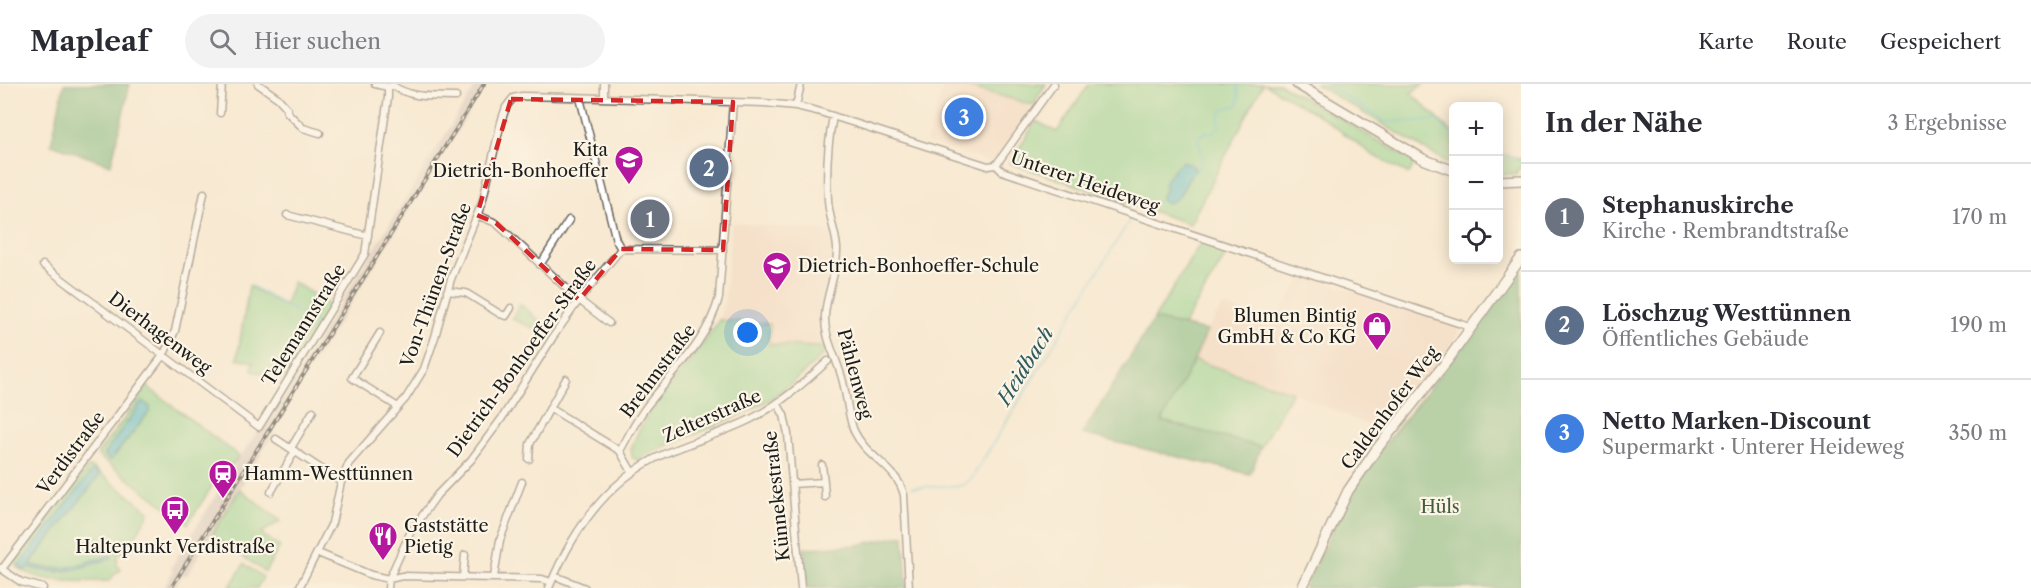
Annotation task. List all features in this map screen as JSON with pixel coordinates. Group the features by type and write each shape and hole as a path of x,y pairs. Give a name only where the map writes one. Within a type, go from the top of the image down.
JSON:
{"main road":[{"path":"1297,84 1423,159 1449,169"},
{"path":"1503,181 1521,180"},
{"name":"Caldenhofer Weg","path":"1302,588 1348,491 1376,450 1446,361 1521,258"}],"street":[{"path":"220,112 222,84"},
{"path":"258,84 278,98 287,108 287,112 303,128 320,133"},
{"path":"375,84 391,85 411,95 456,97"},
{"path":"604,84 604,98"},
{"path":"796,106 801,84"},
{"path":"996,165 1054,84"},
{"name":"Telemannstraße","path":"259,427 365,254 391,85"},
{"name":"Unterer Heideweg","path":"508,104 518,96 796,106 988,166 996,165 1002,171 1470,327"},
{"path":"580,98 616,240 621,249 723,250"},
{"name":"Brehmstraße","path":"620,451 646,408 684,362 708,328 719,298 733,102"},
{"name":"Von-Thünen-Straße","path":"299,588 332,523 341,482 349,463 410,393 424,369 447,291 477,215 508,104"},
{"name":"Pählenweg","path":"833,116 828,161 828,200 836,241 837,262 827,303 826,325 843,380 854,431 902,485 909,588"},
{"name":"Verdistraße","path":"1,569 164,354 175,332 204,193"},
{"path":"287,215 368,236"},
{"path":"477,215 496,223 579,300 609,323"},
{"path":"540,265 569,220"},
{"name":"Dietrich-Bonhoeffer-Straße","path":"388,588 389,579 410,533 437,495 471,460 502,418 579,300 621,249"},
{"name":"Dierhagenweg","path":"42,265 259,427"},
{"path":"447,291 466,293 506,316 511,308"},
{"path":"380,333 352,378 398,407"},
{"name":"Zelterstraße","path":"632,472 664,454 751,419 777,403 828,361"},
{"path":"529,459 530,444 566,379"},
{"name":"Künnekestraße","path":"777,403 784,415 788,434 801,588"},
{"path":"550,408 620,451 632,472 603,497 586,517 552,582"},
{"path":"271,492 313,411"},
{"path":"276,438 341,482"},
{"path":"822,465 825,497"},
{"path":"494,577 500,540 522,482"},
{"path":"792,484 824,482"},
{"path":"318,553 371,575 389,579 402,576 542,579 585,588"},
{"path":"463,577 465,555"},
{"path":"1,569 21,582 43,588"}],"highlighted area":[{"path":"511,99 733,102 723,250 621,249 579,300 496,223 477,215"}],"shaded area":[{"path":"477,84 487,84 274,426 274,433 187,575 182,575 174,588 164,588 173,572 171,567 240,457 263,423 267,421"},
{"path":"944,84 958,84 1033,105 992,163 926,142"},
{"name":"Dietrich-Bonhoeffer-Schule","path":"732,223 830,230 834,242 833,261 823,314 830,348 769,344 770,324 719,320 725,300"},
{"path":"1304,274 1454,325 1458,329 1458,334 1434,369 1410,398 1405,400 1381,431 1292,392 1194,360 1207,331 1223,306 1275,322"}],"green space":[{"path":"64,84 130,84 111,165 51,144"},
{"path":"958,84 1046,84 1033,105"},
{"path":"1089,84 1263,84 1190,224 1010,163 1036,121 1057,132"},
{"path":"1265,84 1280,84 1415,162 1409,174 1373,155 1323,118"},
{"path":"1315,84 1424,84 1411,93 1449,129 1449,162"},
{"path":"1503,153 1521,158 1521,169 1517,169 1517,174 1503,174"},
{"path":"1201,242 1228,252 1183,326 1154,319"},
{"name":"Hüls","path":"1521,266 1521,588 1304,588 1350,494 1378,453 1475,330"},
{"path":"293,282 331,305 285,379 252,371 253,362 237,359 249,286 285,306"},
{"path":"520,304 547,327 544,333 512,319"},
{"path":"1154,319 1207,331 1162,421 1261,447 1250,474 1082,434"},
{"path":"719,320 770,324 769,344 830,348 830,352 828,351 775,396 751,410 636,460 632,457 631,449 638,431 659,399 697,352"},
{"path":"1194,360 1292,392 1261,447 1162,421"},
{"path":"145,385 239,456 235,462 221,472 188,524 98,456 136,403","holes":["144,402 150,407 150,411 111,460"]},
{"path":"88,467 93,468 149,511 125,554 118,553 117,565 121,570 109,581 74,581 38,577 16,567 15,562","holes":["97,472 99,476 30,564 61,568 112,558 71,570 51,572 29,567 25,570"]},
{"path":"240,489 281,521 261,533 280,547 265,572 212,535"},
{"path":"904,535 907,588 807,588 804,548 857,545"},
{"path":"244,564 263,577 257,588 229,588"}],"water":[{"path":"1183,161 1195,169 1180,195 1171,202 1165,203 1161,200 1161,196 1166,189 1165,182"},
{"path":"144,402 150,407 150,411 109,460 104,454"},
{"path":"94,470 99,476 30,564 61,568 111,555 112,558 70,570 51,572 29,567 21,570 19,565"}],"waterway":[{"name":"Heidbach","path":"1190,174 1202,163 1198,137 1206,132 1214,132 1219,126 1223,109 1238,105 1237,84"},
{"name":"Heidbach","path":"1325,84 1386,122 1436,120 1449,132"},
{"name":"Heidbach","path":"1503,154 1521,160"},
{"name":"Heidbach","path":"1152,203 1161,200"},
{"name":"Heidbach","path":"912,487 964,485 972,478 1131,218"},
{"path":"249,285 318,324"}],"railway":[{"path":"171,588 484,84"}],"place":[{"name":"Netto Marken-Discount","path":"964,117"},
{"name":"Löschzug Westtünnen","path":"709,168"},
{"name":"Kita Dietrich-Bonhoeffer","path":"629,186"},
{"name":"Stephanuskirche","path":"650,219"},
{"name":"Dietrich-Bonhoeffer-Schule","path":"777,292"},
{"name":"Blumen Bintig GmbH & Co KG","path":"1377,352"},
{"name":"Hamm-Westtünnen","path":"223,500"},
{"name":"Haltepunkt Verdistraße","path":"175,536"},
{"name":"Gaststätte Pietig","path":"383,562"}]}
